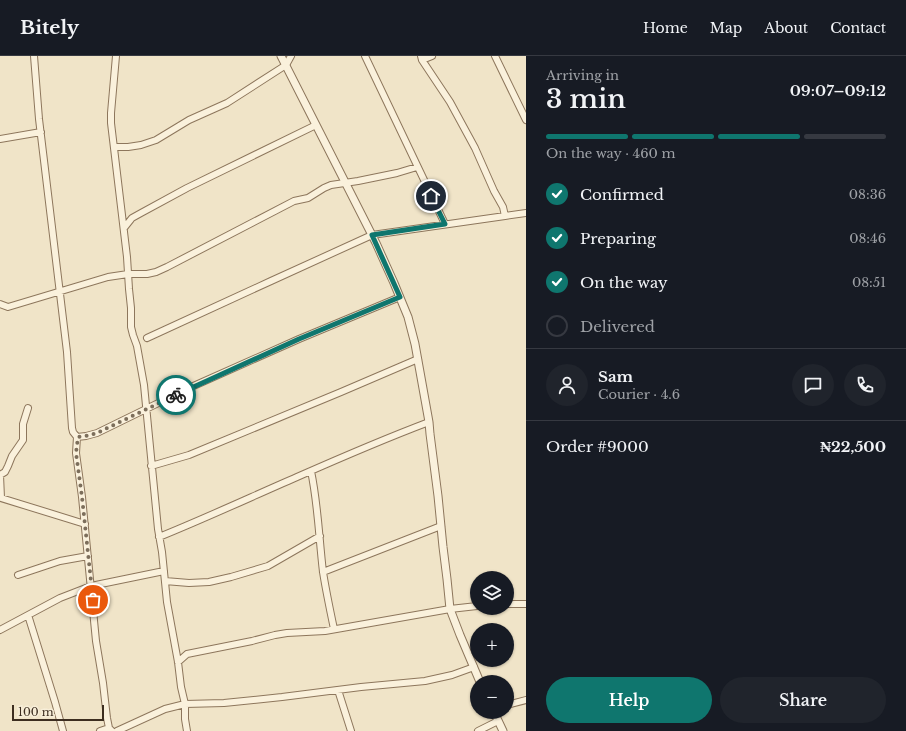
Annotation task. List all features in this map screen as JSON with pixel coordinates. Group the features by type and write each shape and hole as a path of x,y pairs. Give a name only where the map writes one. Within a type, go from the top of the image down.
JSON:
{"street":[{"path":"34,56 41,132 67,352 72,428 73,432 78,437"},
{"path":"116,56 111,122 124,228 131,308 131,327 137,346 147,409 151,466 167,602 185,704 187,731"},
{"path":"281,56 372,235 408,317 418,359 429,422 450,609 470,657"},
{"path":"114,147 141,145 156,140 189,120 227,103 286,65 291,56"},
{"path":"365,56 445,224"},
{"path":"432,56 421,58 450,102 475,148 494,191 503,207 505,216"},
{"path":"495,56 526,120"},
{"path":"124,228 132,218 187,188 316,124"},
{"path":"0,139 41,132"},
{"path":"0,304 8,307 108,277 156,272 294,201 308,198 331,185 397,173 417,167"},
{"path":"147,338 372,235 526,213"},
{"path":"78,437 97,433 189,388 291,342 400,297"},
{"path":"151,466 189,455 418,359"},
{"path":"28,408 23,424 23,440 12,456 5,472 0,475 0,498 85,524"},
{"path":"160,537 379,441 429,422"},
{"path":"78,437 76,453 85,524 96,641 110,730 100,731"},
{"path":"311,471 320,536 323,572 334,629"},
{"path":"323,572 441,526"},
{"path":"165,581 188,583 209,582 231,577 268,566 320,536"},
{"path":"18,575 60,561 88,556"},
{"path":"0,630 60,598 91,586 164,572"},
{"path":"514,604 526,604"},
{"path":"176,650 186,654 287,633 325,631 470,607"},
{"path":"28,615 56,702 63,731"},
{"path":"178,662 186,654"},
{"path":"117,731 166,709 185,704 231,702 425,681 452,675 474,667 477,675"},
{"path":"338,690 351,731"},
{"path":"514,703 526,700"},
{"path":"478,731 498,721 503,731"}],"way so far":[{"path":"93,600 76,453 78,437 97,433 176,395"}],"route":[{"path":"176,395 299,339 400,297 372,235 445,224 431,196"}]}
